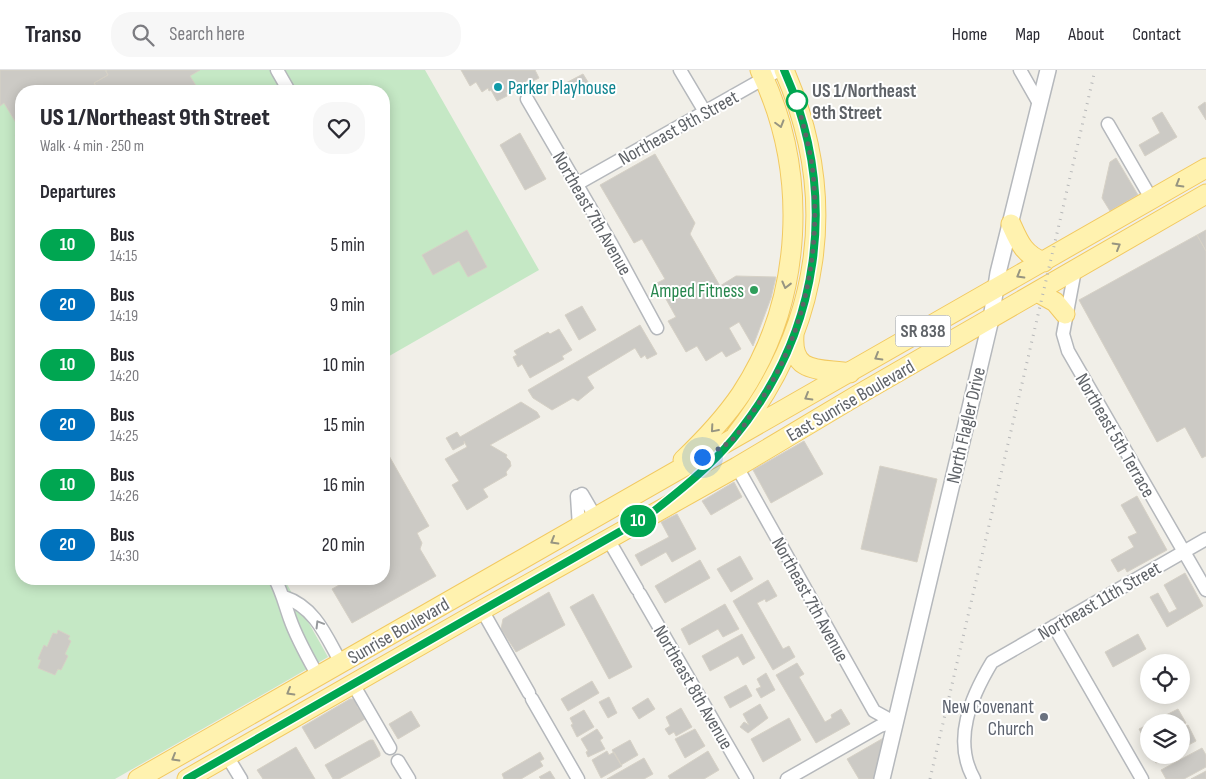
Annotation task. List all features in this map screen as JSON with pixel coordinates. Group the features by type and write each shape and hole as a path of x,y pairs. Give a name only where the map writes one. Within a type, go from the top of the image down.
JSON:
{"main road":[{"path":"649,515 695,477 732,440 770,385 803,311 811,272 815,208 814,185 808,140 798,106 784,70"},
{"path":"657,482 703,441 741,393 770,337 782,301 791,254 793,227 792,184 787,151 767,73"},
{"name":"East Sunrise Boulevard","path":"657,482 1206,168"},
{"name":"East Sunrise Boulevard","path":"649,515 737,467 1206,194"},
{"path":"1011,224 1025,252 1031,257 1044,262"},
{"path":"1075,270 1080,256 1095,232"},
{"path":"1037,292 1055,302 1065,314"},
{"path":"794,334 795,354 803,364 817,369 850,373"},
{"name":"Sunrise Boulevard","path":"138,779 657,482"},
{"name":"Sunrise Boulevard","path":"187,779 649,515"},
{"path":"452,627 465,606 469,590"},
{"path":"321,702 333,686 341,663"}],"street":[{"path":"277,70 285,85"},
{"path":"680,70 705,112"},
{"path":"1020,70 1040,104"},
{"name":"North Flagler Drive","path":"882,779 1048,70"},
{"name":"Northeast 9th Street","path":"577,184 705,112 767,73"},
{"name":"Northeast 7th Avenue","path":"527,99 577,184 657,328"},
{"path":"1108,124 1152,200"},
{"name":"Northeast 5th Terrace","path":"1075,270 1065,314 1063,334 1068,350 1206,590"},
{"name":"Northeast 7th Avenue","path":"737,467 874,711 894,722"},
{"path":"579,527 580,495 596,518"},
{"name":"Northeast 8th Avenue","path":"608,538 747,779"},
{"name":"Northeast 11th Street","path":"971,774 963,749 968,711 980,682 992,662 1206,539"},
{"path":"278,585 284,597 298,640 318,676"},
{"path":"284,597 296,601 316,618 341,663"},
{"path":"482,610 578,779"},
{"path":"1054,626 1142,779"},
{"path":"353,684 390,748"},
{"path":"787,779 880,726 894,722"},
{"path":"227,756 240,779"},
{"path":"398,761 409,779"}],"green space":[{"path":"0,70 425,70 539,270 390,356 390,85 15,85 15,585 287,585 328,657 115,779 0,779"}],"building":[{"path":"0,70 105,70 108,75 94,83 95,85 15,85 15,121 4,103 0,106"},
{"path":"200,70 190,76 196,85 95,85 94,83 108,75 106,71"},
{"name":"Parker Playhouse","path":"461,70 535,70 539,78 529,83 528,80 506,93 507,96 497,101 488,88 482,92 476,82 470,86"},
{"path":"583,74 588,82 567,94 562,85"},
{"path":"1205,102 1206,104 1206,120 1198,107"},
{"path":"1162,112 1177,137 1145,156 1139,145 1160,133 1152,118"},
{"path":"520,133 546,179 525,190 500,145"},
{"path":"655,154 695,223 690,234 720,286 736,276 776,277 771,298 753,346 739,322 729,328 741,349 726,357 722,351 706,361 697,346 686,352 668,321 676,317 657,283 665,279 642,239 634,243 600,185"},
{"path":"1116,158 1138,195 1110,211 1102,198 1110,162"},
{"path":"467,230 487,267 468,277 459,261 433,275 422,255"},
{"path":"1206,230 1206,251 1197,235"},
{"path":"1197,235 1206,251 1206,456 1202,458 1185,427 1157,442 1079,300"},
{"path":"582,306 596,330 579,340 565,315"},
{"path":"640,325 657,354 647,359 645,355 641,358 635,348 587,377 594,388 578,401 573,398 552,410 533,398 528,390"},
{"path":"559,329 572,350 562,356 564,359 530,378 522,364 518,367 513,357 517,355 514,351 548,332 550,334"},
{"path":"521,402 537,412 540,417 490,445 507,455 506,457 510,461 511,466 506,472 507,475 483,489 488,497 467,510 452,485 459,481 445,459 467,447 464,441 464,444 453,450 446,438 457,432 460,437"},
{"path":"804,441 823,474 771,503 753,470"},
{"path":"390,458 429,526 417,533 422,543 420,549 436,576 352,623 332,589 339,585 390,585"},
{"path":"880,466 937,479 917,562 861,549"},
{"path":"734,482 742,497 711,515 702,501"},
{"path":"1137,496 1167,550 1127,572 1125,568 1118,572 1111,560 1134,547 1128,537 1137,533 1121,505"},
{"path":"677,514 696,549 672,562 666,552 641,566 635,555 669,537 661,522"},
{"path":"740,556 753,579 731,592 717,569"},
{"path":"700,560 710,578 665,603 655,586"},
{"path":"1185,573 1203,606 1167,627 1150,597 1158,593 1169,613 1177,609 1164,585"},
{"path":"768,580 777,596 766,602 765,599 757,603 783,649 789,646 795,657 773,670 733,601"},
{"path":"549,592 565,625 516,652 501,629 503,619"},
{"path":"593,594 632,667 609,679 570,607"},
{"path":"725,604 739,629 723,637 718,629 689,645 681,629"},
{"path":"58,630 70,636 68,639 71,641 65,654 68,656 61,670 58,669 55,675 38,668 41,660 38,659 44,645 47,647 53,633 57,634"},
{"path":"742,634 755,658 743,665 738,656 710,671 702,656"},
{"path":"1138,634 1146,649 1113,667 1105,652"},
{"path":"797,663 804,674 799,677 825,722 832,718 831,715 841,709 850,724 816,743 776,675"},
{"path":"766,673 775,690 761,698 756,689 761,687 757,679"},
{"path":"592,681 599,693 568,711 561,699"},
{"path":"746,685 752,696 730,708 724,697"},
{"path":"609,697 617,713 608,718 599,702"},
{"path":"648,698 655,709 639,719 632,708"},
{"path":"350,699 356,699 359,704 357,706 365,719 315,749 302,727"},
{"path":"760,704 768,718 748,733 740,727 744,722 749,725 743,714"},
{"path":"681,708 692,727 676,736 674,732 669,735 665,729 670,726 666,717"},
{"path":"1178,709 1181,714 1168,714"},
{"path":"584,710 594,727 577,737 570,718"},
{"path":"411,711 420,726 398,739 389,724"},
{"path":"789,718 801,740 763,762 751,739"},
{"path":"597,729 603,738 600,740 605,749 588,757 586,752 588,751 581,739"},
{"path":"695,729 705,746 685,758 675,739"},
{"path":"1190,729 1196,741 1190,744"},
{"path":"887,736 878,779 859,779 847,759"},
{"path":"373,740 380,756 339,779 333,779 325,765"},
{"path":"630,740 638,755 621,765 612,750"},
{"path":"296,747 315,779 263,779 257,770"},
{"path":"1202,748 1206,755 1206,767 1184,779 1166,779 1161,770 1172,764 1190,764 1190,754"},
{"path":"607,751 609,755 614,752 622,766 601,778 592,760"},
{"path":"708,751 719,770 704,779 670,779 668,776"},
{"path":"540,752 544,759 540,761 543,766 521,779 504,779 502,774"},
{"path":"644,758 653,774 644,779 607,779"},
{"path":"550,771 555,779 541,779 539,777"},
{"path":"1206,771 1206,779 1191,779"}],"railway":[{"path":"930,779 1095,70"}],"bus line":[{"name":"10","path":"187,779 649,515 714,460 732,440 758,405 779,368 803,311 814,252 814,185 808,140 792,88 784,70"}],"place":[{"name":"Parker Playhouse","path":"498,87"},
{"name":"US 1/Northeast 9th Street","path":"797,101"},
{"name":"Amped Fitness","path":"754,290"},
{"name":"New Covenant Church","path":"1044,717"}],"route":[{"path":"702,457 732,440 746,423 779,368 803,311 814,252 815,208 808,140 797,101"}]}
